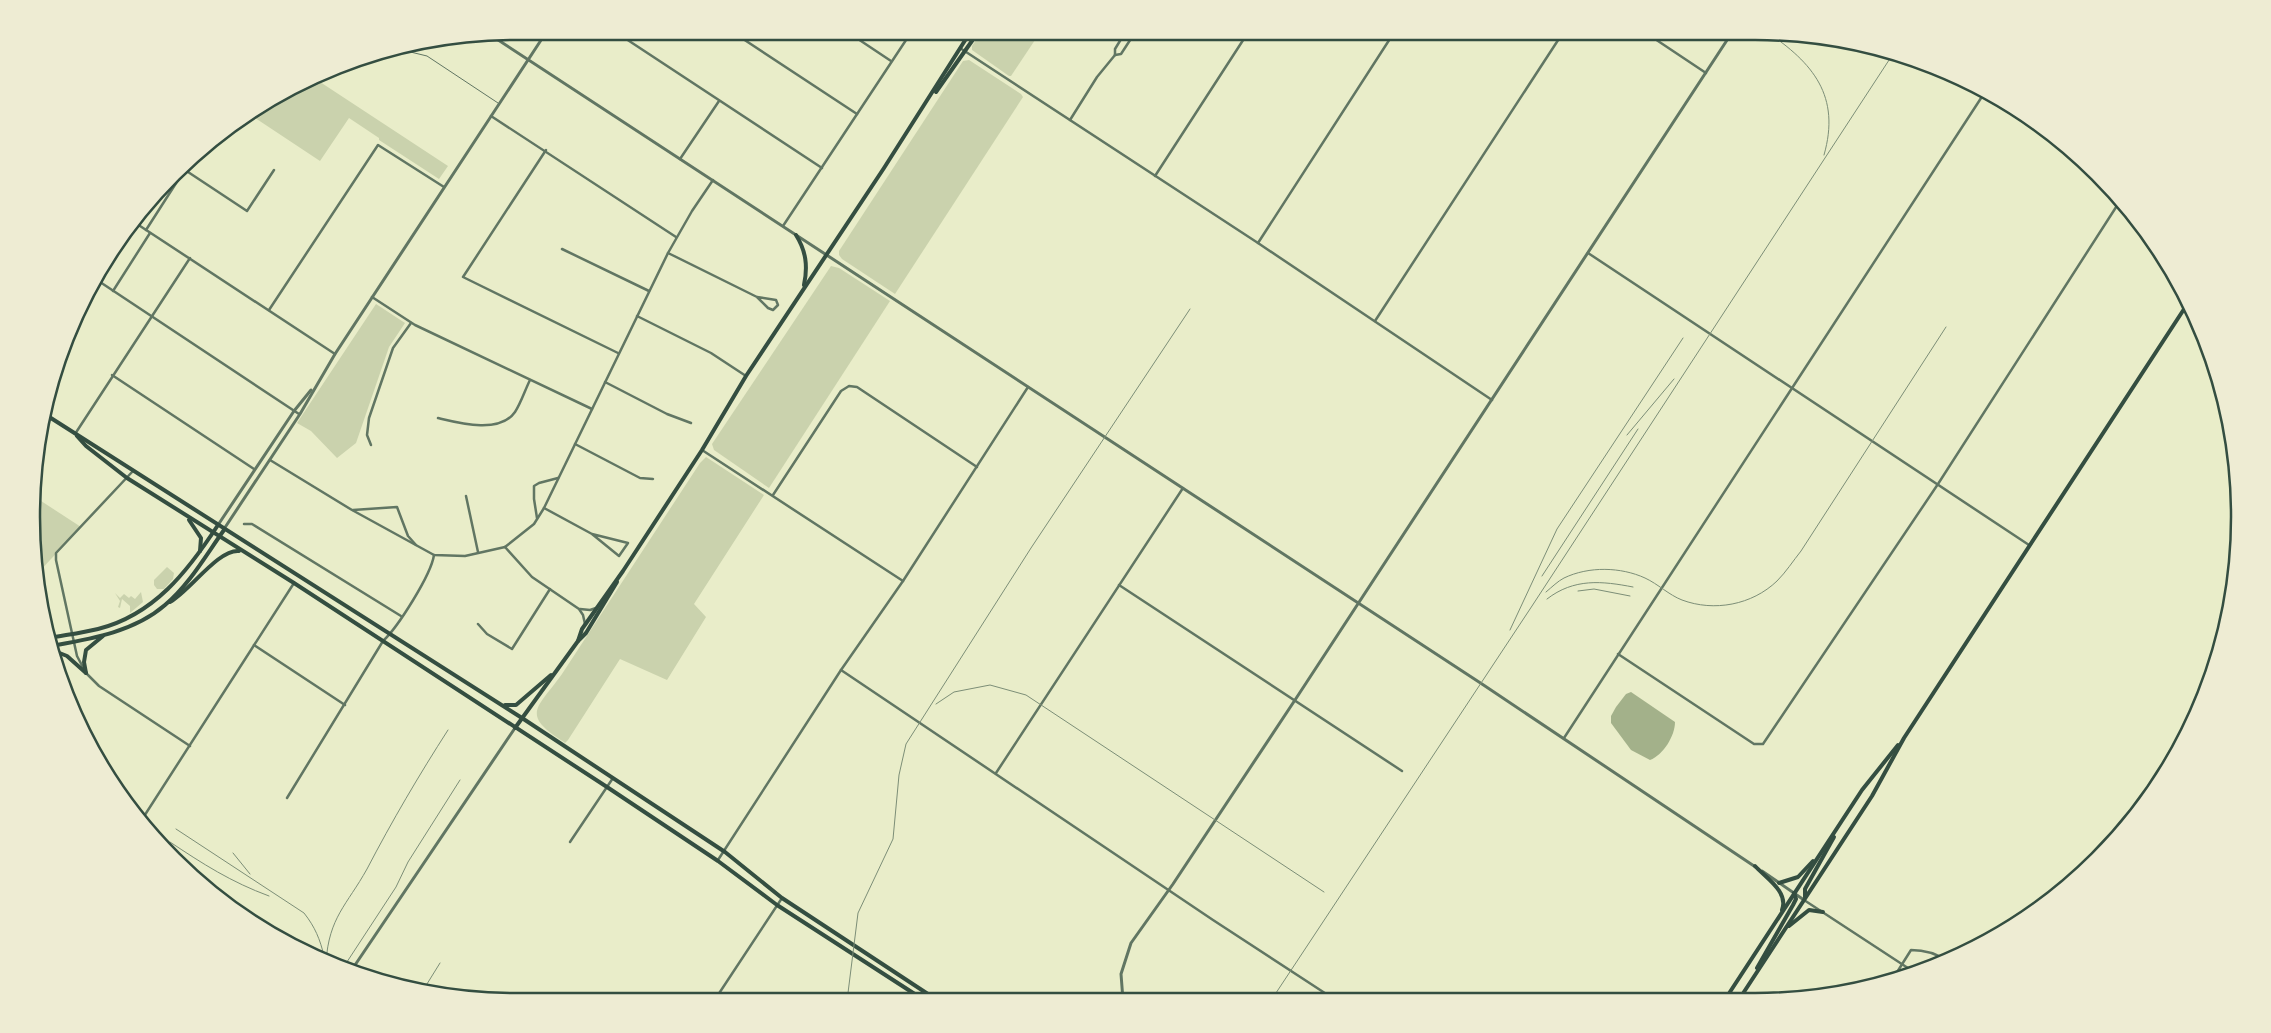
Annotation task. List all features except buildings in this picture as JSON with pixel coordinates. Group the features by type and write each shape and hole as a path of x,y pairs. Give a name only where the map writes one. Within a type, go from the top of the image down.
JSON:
{"main road":[{"path":"578,641 585,624 623,571 702,450 746,376 922,110 965,40"},
{"path":"922,110 973,40"},
{"path":"796,234 803,247 807,264 803,288"},
{"path":"1743,993 1872,796 1904,738 2184,310"},
{"path":"50,418 88,440 224,530 522,718 725,852 782,898 926,993"},
{"path":"75,434 93,452 127,478 294,583 607,787 718,861 777,905 913,993"},
{"path":"184,515 199,532 201,538 199,553"},
{"path":"55,637 112,625 143,609 176,583 218,526"},
{"path":"164,606 185,584 224,530"},
{"path":"58,646 131,626 185,591 223,555 231,551 243,552"},
{"path":"515,728 578,641 586,633 606,603 623,571"},
{"path":"86,673 84,662 86,650 104,635"},
{"path":"60,652 68,656 86,673"},
{"path":"498,703 516,705 559,669"},
{"path":"1729,993 1869,780 1904,738"},
{"path":"1804,900 1805,889 1842,821"},
{"path":"1779,883 1798,877 1817,858"},
{"path":"1755,866 1782,894 1784,902 1779,918"},
{"path":"1753,978 1763,956 1796,899 1794,893"},
{"path":"1784,931 1806,912 1823,912"}],"street":[{"path":"224,530 300,414 335,354 541,40"},
{"path":"628,40 822,168"},
{"path":"745,40 857,114"},
{"path":"860,40 892,61"},
{"path":"783,226 906,40"},
{"path":"1070,120 1097,77 1115,55 1115,49 1120,40"},
{"path":"1115,55 1121,54 1130,40"},
{"path":"1155,176 1243,40"},
{"path":"1258,243 1389,40"},
{"path":"1374,321 1558,40"},
{"path":"1656,40 1706,73"},
{"path":"1122,993 1121,974 1131,943 1295,700 1727,40"},
{"path":"499,41 1359,603 1908,968"},
{"path":"960,48 1258,243 1492,400"},
{"path":"1564,738 1981,98"},
{"path":"680,159 719,101"},
{"path":"492,116 677,237"},
{"path":"269,310 378,145 444,188"},
{"path":"546,150 463,276 618,353"},
{"path":"187,173 247,211 274,170"},
{"path":"270,460 352,510 418,548 434,555 465,556 505,547 537,518 544,508 668,253 712,180"},
{"path":"146,230 173,187"},
{"path":"1618,654 1754,744 1763,744 1938,484 2117,206"},
{"path":"139,225 335,354"},
{"path":"113,291 150,233"},
{"path":"562,249 649,291"},
{"path":"668,253 757,297 776,300 778,305 773,310 768,308 757,297"},
{"path":"1588,253 2029,545"},
{"path":"75,434 190,258"},
{"path":"101,283 300,414"},
{"path":"372,297 411,323 592,410"},
{"path":"637,316 711,353 746,376"},
{"path":"371,445 366,435 369,418 393,348 411,323"},
{"path":"112,375 254,469"},
{"path":"438,418 476,426 504,421 514,413 530,380"},
{"path":"605,382 667,414 691,423"},
{"path":"218,526 294,411 317,383"},
{"path":"772,495 841,391 848,386 857,387 977,467"},
{"path":"718,861 841,670 903,581 1028,387"},
{"path":"574,444 640,478 652,480"},
{"path":"702,450 903,581"},
{"path":"133,471 56,553 74,642 77,656 86,673 99,686 190,746"},
{"path":"537,518 534,486 539,482 558,478"},
{"path":"996,774 1183,488"},
{"path":"466,496 478,552"},
{"path":"352,510 366,511 397,507 408,536 418,548"},
{"path":"544,508 592,534 619,556 628,543 592,534"},
{"path":"244,524 252,524 402,616"},
{"path":"505,547 532,577 579,609 583,614 585,624"},
{"path":"287,798 383,641 402,616 431,566 434,555"},
{"path":"145,815 294,583"},
{"path":"1119,586 1402,771"},
{"path":"478,624 487,634 512,649 550,589"},
{"path":"579,609 590,610 596,608"},
{"path":"254,645 345,705"},
{"path":"841,670 1325,993"},
{"path":"355,965 515,728"},
{"path":"570,842 613,778"},
{"path":"719,993 782,898"},
{"path":"1898,971 1911,950 1923,950 1940,956"}],"lane":[{"path":"411,52 428,56 499,104"}],"shaded area":[{"path":"976,40 1035,40 1011,76 972,50"},
{"path":"969,60 1023,97 895,294 842,259 839,251 963,61"},
{"path":"320,82 448,166 439,179 349,118 320,161 255,118"},
{"path":"831,266 839,268 890,301 769,488 714,450 712,444"},
{"path":"376,304 405,323 389,347 356,443 337,458 311,431 297,423"},
{"path":"706,457 764,495 694,604 706,617 667,680 620,659 565,743 550,732 537,717 540,704 562,674 700,463"},
{"path":"40,501 81,527 43,568"},
{"path":"167,567 174,573 173,579 164,589 157,589 154,585 154,580"},
{"path":"141,592 143,602 130,613 130,606 122,599 120,608 118,607 120,601 115,593 120,598 124,594 129,598 131,596 135,599"},
{"path":"1631,692 1675,722 1671,739 1655,758 1650,760 1631,750 1611,723 1611,716 1616,707 1626,694"}],"railway":[{"path":"1779,41 1798,56 1810,69 1826,98 1829,115 1824,155"},
{"path":"1276,993 1889,59"},
{"path":"848,993 858,913 893,839 899,775 906,744 1031,548 1190,309"},
{"path":"1546,592 1562,579 1574,574 1605,569 1636,574 1650,580 1682,600 1694,604 1720,606 1732,604 1756,596 1767,589 1780,578 1801,551 1946,327"},
{"path":"1510,630 1557,529 1683,338"},
{"path":"1627,435 1674,379"},
{"path":"1542,576 1638,429"},
{"path":"1547,599 1567,587 1578,584 1610,583 1633,587"},
{"path":"1578,591 1594,589 1630,596"},
{"path":"936,704 954,692 990,685 1026,695 1324,892"},
{"path":"327,954 331,934 340,912 448,730"},
{"path":"347,962 396,887 408,862 460,780"},
{"path":"176,829 304,913 317,933 323,952"},
{"path":"170,842 218,872 242,885 269,896"},
{"path":"233,853 250,874"},
{"path":"427,984 440,963"}]}
